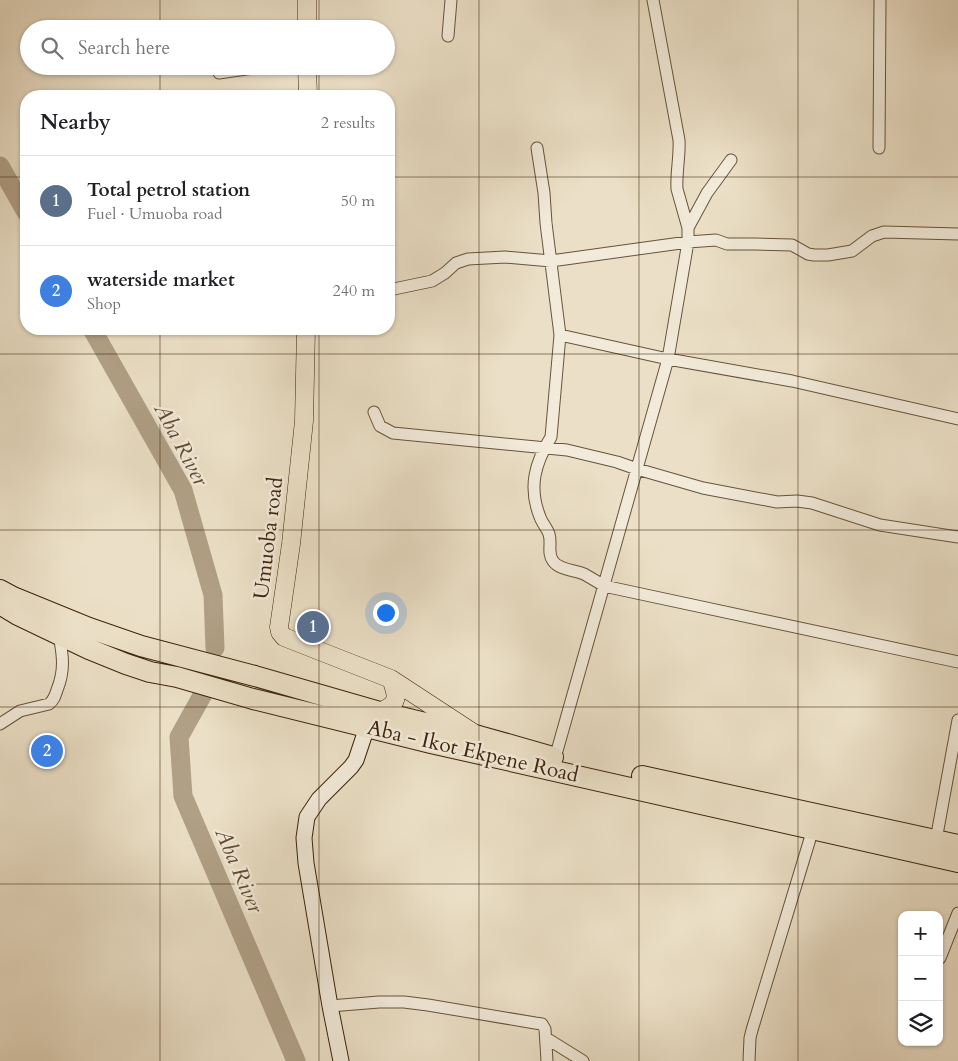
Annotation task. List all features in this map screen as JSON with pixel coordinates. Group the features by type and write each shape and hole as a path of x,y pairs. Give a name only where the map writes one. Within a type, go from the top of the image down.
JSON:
{"highway":[{"name":"Aba - Ikot Ekpene Road","path":"0,590 89,628 141,646 255,676 431,743 958,862"},
{"name":"Aba - Ikot Ekpene Road","path":"0,604 59,635 126,664 253,699 479,736 556,758 958,845"}],"main road":[{"path":"307,0 307,20"},
{"path":"308,75 308,90"},
{"name":"Umuoba road","path":"306,335 304,421 291,544 279,627 280,632 284,638 391,679 479,736"},
{"path":"374,720 390,708 397,699 391,679"}],"street":[{"path":"448,36 452,0"},
{"path":"556,758 668,359 688,242 688,228 677,189 679,140 653,0"},
{"path":"878,148 880,0"},
{"path":"537,148 560,335 551,437 545,447 535,474 533,486 537,508 549,535 550,553 553,560 558,566 586,575 604,586 958,662"},
{"path":"688,228 707,193 731,160"},
{"path":"395,289 432,281 456,264 468,259 505,257 551,261 688,242 716,240 727,244 792,245 808,254 828,255 852,251 872,236 884,232 958,234"},
{"path":"560,335 668,359 792,381 958,419"},
{"path":"374,412 380,426 393,433 567,450 703,488 777,502 797,501 812,503 880,525 958,537"},
{"path":"0,724 15,713 50,704 54,700 61,682 64,664 59,635"},
{"path":"341,1061 306,863 304,838 307,817 319,799 356,760 374,720"},
{"path":"936,840 958,720"},
{"path":"749,1061 752,1030 813,829"},
{"path":"941,956 958,913"},
{"path":"330,1006 404,1002 542,1024 545,1029 547,1061"},
{"path":"546,1038 583,1061"}],"waterway":[{"name":"Aba River","path":"0,166 20,201"},
{"name":"Aba River","path":"95,335 183,490 213,595 215,648"},
{"name":"Aba River","path":"203,694 179,737 183,796 296,1061"}],"place":[{"name":"Total petrol station","path":"313,627"},
{"name":"waterside market","path":"47,751"}]}
